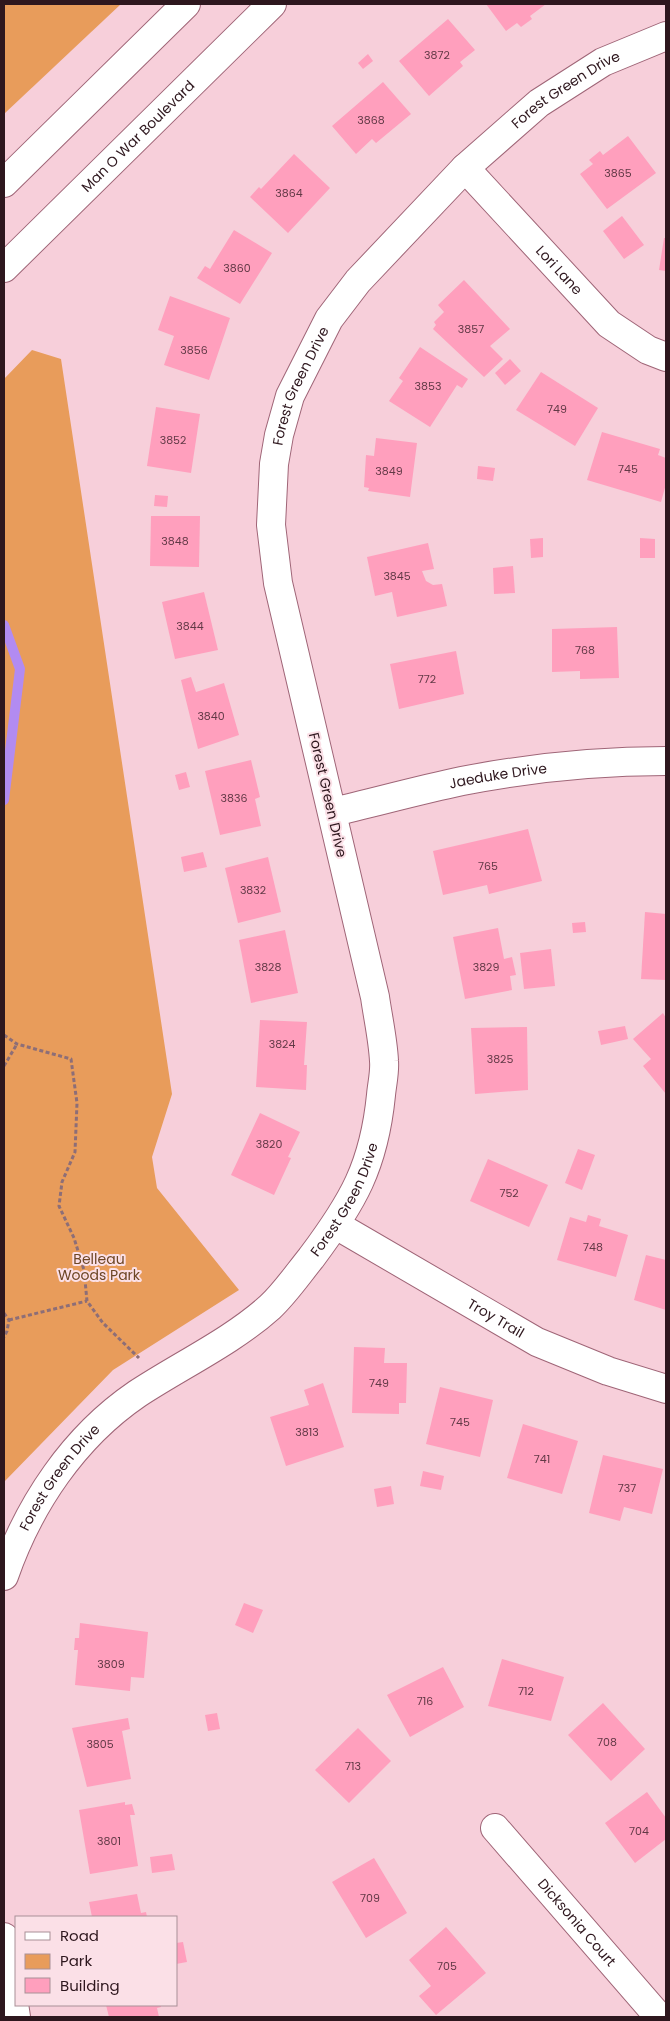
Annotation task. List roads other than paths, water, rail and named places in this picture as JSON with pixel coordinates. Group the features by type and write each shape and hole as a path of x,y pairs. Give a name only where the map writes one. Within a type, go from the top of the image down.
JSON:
{"street":[{"path":"4,183 186,4"},
{"name":"Man O War Boulevard","path":"4,268 272,4"},
{"name":"Forest Green Drive","path":"4,1576 14,1548 35,1506 61,1467 94,1430 136,1395 232,1335 270,1307 336,1225 355,1194 371,1155 380,1107 384,1062 375,997 278,582 271,525 274,464 279,435 290,396 329,319 358,281 464,168 540,103 595,67 666,36"},
{"name":"Lori Lane","path":"464,168 608,324 648,350 666,357"},
{"name":"Jaeduke Drive","path":"333,812 463,781 563,767 628,761 666,761"},
{"name":"Troy Trail","path":"336,1225 537,1342 608,1371 666,1389"},
{"name":"Dicksonia Court","path":"495,1828 659,2017"},
{"path":"4,1937 16,2017"}],"waterway":[{"path":"4,625 20,669 4,800"}],"park label":[{"name":"Belleau Woods Park","path":"99,1268"}]}
